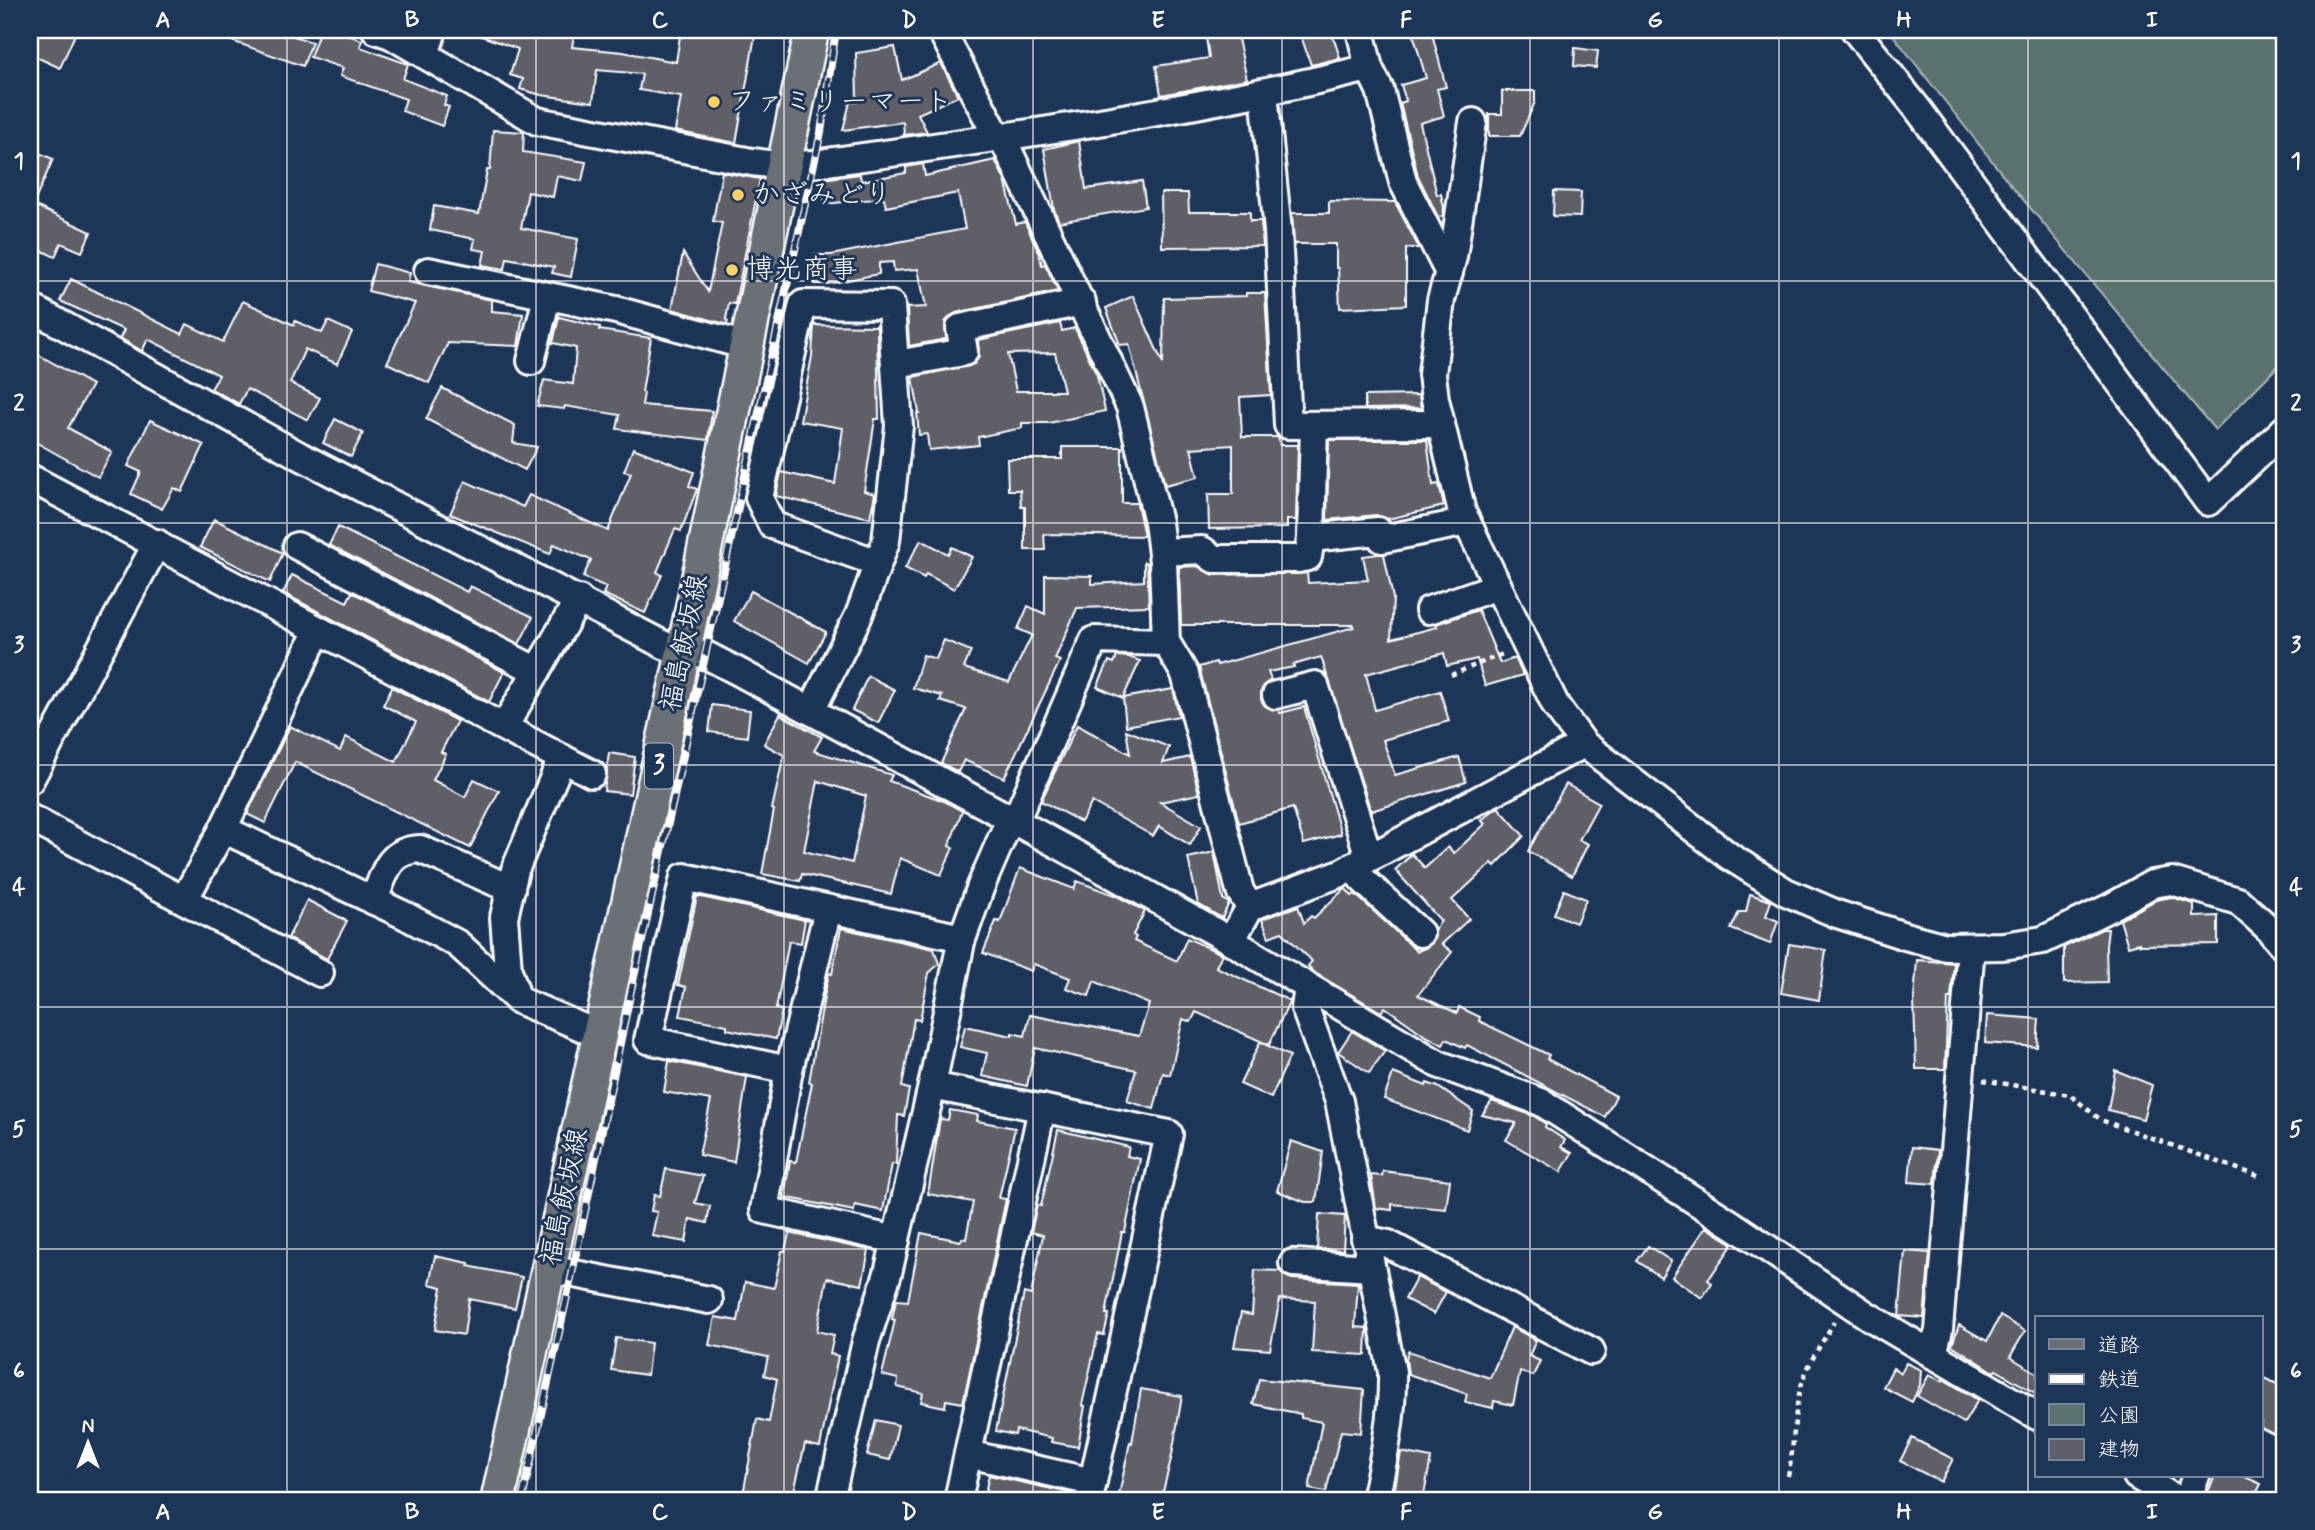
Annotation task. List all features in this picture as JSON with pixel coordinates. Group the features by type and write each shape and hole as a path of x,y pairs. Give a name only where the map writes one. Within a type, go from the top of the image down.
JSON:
{"main road":[{"name":"福島飯坂線","path":"498,1500 684,649 812,30"}],"street":[{"path":"376,30 391,35 537,121 785,166 1000,137 1265,93 1369,68"},
{"path":"425,55 433,30"},
{"path":"941,30 1000,137 1082,302 1130,407 1158,522 1166,642 1185,674 1240,891 1250,907"},
{"path":"1360,30 1369,68 1380,90 1403,182 1449,273"},
{"path":"1855,30 1917,108 2208,502 2285,429"},
{"path":"1265,93 1278,231 1288,425 1440,424"},
{"path":"1473,122 1449,273 1441,300 1432,374 1440,424 1462,512 1556,706 1584,744 1728,856 1786,892 1837,914 1905,936 1946,947 2003,946 2043,940 2152,884 2172,881 2238,901 2267,927 2285,948"},
{"path":"428,271 616,310 747,346"},
{"path":"531,362 547,297"},
{"path":"896,364 964,352 960,328 1082,302"},
{"path":"811,711 859,615 878,563 886,541 899,426 891,305 803,304 759,498 772,525 878,563"},
{"path":"30,307 300,456 666,646 706,655 811,711 1231,941 1438,1064 1541,1102 1845,1300 2035,1415"},
{"path":"1161,552 1202,550 1214,559 1308,557 1311,538 1314,425"},
{"path":"30,478 592,774"},
{"path":"1311,538 1378,531 1382,539 1467,522"},
{"path":"30,780 157,543"},
{"path":"297,545 537,671"},
{"path":"1429,610 1498,586"},
{"path":"504,727 579,599"},
{"path":"184,900 223,829 318,630"},
{"path":"830,1500 866,1341 896,1240 932,1086 962,938 981,886 1094,640 1166,642"},
{"path":"1276,695 1315,685 1361,862 1362,879 1420,933"},
{"path":"1231,941 1250,907 1361,862 1584,744"},
{"path":"518,1000 508,970 503,917 515,870 562,758"},
{"path":"30,818 320,973"},
{"path":"223,829 458,944 518,1000 600,1035"},
{"path":"374,901 388,866 393,858 406,849 420,849 511,889"},
{"path":"789,1070 648,1040 684,877 962,938"},
{"path":"828,909 789,1070 764,1210 896,1240"},
{"path":"1933,1355 1939,1330 1971,947"},
{"path":"1308,987 1306,1008 1339,1101 1390,1356 1393,1400 1375,1500"},
{"path":"932,1086 1169,1133 1091,1491 968,1454"},
{"path":"958,1500 1042,1108"},
{"path":"1365,1239 1388,1244 1591,1351"},
{"path":"1293,1263 1371,1268"},
{"path":"549,1269 709,1300"},
{"path":"2140,1478 2177,1500"},
{"path":"2187,1500 2195,1478"}],"path":[{"path":"1451,675 1527,644"},
{"path":"1961,1077 2070,1095 2102,1120 2258,1175"},
{"path":"1788,1476 1794,1450 1798,1401 1804,1378 1845,1300"}],"green space":[{"path":"1889,30 2285,30 2285,359 2215,430 2007,180"}],"building":[{"path":"30,30 77,30 60,68 30,54"},
{"path":"209,30 276,30 312,42 303,66 209,33"},
{"path":"320,30 334,30 362,40 360,47 408,64 403,79 447,96 444,105 449,107 442,126 402,111 406,99 340,76 343,68 310,57"},
{"path":"575,30 572,47 623,52 676,62 681,30 756,30 736,143 675,131 681,97 639,90 642,74 597,70 593,102 541,95 520,89 523,79 510,75 518,49 470,32"},
{"path":"1205,30 1236,30 1247,79 1161,95 1156,66 1209,58"},
{"path":"1331,30 1340,58 1311,65 1301,36"},
{"path":"1412,30 1431,30 1446,87 1437,89 1444,116 1420,123 1437,195 1441,194 1444,208 1443,216 1438,217 1418,176 1400,103 1406,101 1401,85 1426,78"},
{"path":"895,47 902,80 941,63 958,96 918,114 927,132 904,135 903,122 843,130 850,102 857,102 856,53"},
{"path":"1575,48 1598,51 1596,68 1574,66"},
{"path":"1502,91 1535,91 1535,102 1520,136 1489,136 1489,114 1502,114"},
{"path":"493,130 524,132 523,152 586,162 582,181 557,176 553,197 528,192 521,228 578,239 571,277 552,273 554,267 507,258 505,269 482,265 485,251 473,249 475,239 430,230 434,206 479,214 487,170 490,170"},
{"path":"1079,141 1086,189 1142,181 1146,207 1059,222 1054,209 1044,149"},
{"path":"30,149 53,159 33,205 91,232 82,252 61,243 55,257 30,245"},
{"path":"995,160 1005,180 1016,224 1025,222 1042,265 1045,264 1058,291 956,313 945,322 946,339 909,346 907,308 926,307 918,269 894,271 893,262 879,263 879,274 815,284 815,255 831,255 965,229 958,193 886,207 884,198 825,204 822,179 860,174 861,181 906,173 906,167 923,164 925,176"},
{"path":"722,172 760,179 735,304 729,303 726,319 728,322 725,324 672,309 683,253 708,292 722,223 713,221"},
{"path":"1554,191 1581,192 1580,217 1553,216"},
{"path":"1161,193 1188,193 1189,212 1250,212 1250,221 1261,221 1263,246 1162,247"},
{"path":"1329,201 1395,202 1418,246 1406,248 1406,305 1340,308 1336,244 1294,244 1292,213 1329,213"},
{"path":"375,264 410,273 408,282 492,300 492,311 523,314 518,346 448,343 429,383 387,363 415,303 368,291"},
{"path":"71,279 182,334 187,324 223,342 243,301 294,325 295,321 322,333 328,321 352,332 337,364 305,349 290,383 320,398 308,420 247,389 239,404 211,389 219,375 148,339 142,351 120,338 124,330 60,301"},
{"path":"1246,293 1265,293 1271,395 1240,397 1242,437 1278,437 1280,445 1298,445 1296,520 1287,520 1287,528 1209,529 1208,494 1233,494 1233,445 1191,448 1198,477 1165,485 1129,344 1120,345 1106,308 1133,296 1163,364 1164,298 1246,296"},
{"path":"559,317 600,327 599,330 651,338 642,405 712,411 708,440 617,429 620,415 565,406 564,409 537,406 544,380 573,384 576,348 553,343"},
{"path":"1060,323 1062,331 1075,328 1097,375 1105,411 1049,423 1022,423 1022,428 978,437 979,445 929,450 927,434 919,435 919,413 913,377 974,364 979,357 978,340","holes":["1055,353 1064,391 1016,391 1008,354"]},
{"path":"814,325 877,326 879,419 875,419 864,491 875,494 870,518 776,496 781,472 835,484 843,428 800,421 812,356"},
{"path":"30,350 92,385 68,428 112,452 98,477 30,439"},
{"path":"442,388 515,425 513,443 537,447 525,470 426,419"},
{"path":"1419,395 1421,408 1365,409 1365,396"},
{"path":"335,419 363,433 351,457 323,443"},
{"path":"150,420 204,445 182,492 174,488 162,509 131,494 141,472 128,466"},
{"path":"1329,440 1427,440 1433,485 1439,484 1444,506 1388,519 1376,515 1327,520"},
{"path":"1062,447 1122,447 1122,503 1137,503 1144,536 1044,534 1045,550 1025,550 1025,507 1021,507 1020,490 1008,490 1007,459 1062,459"},
{"path":"633,448 694,472 689,486 697,489 681,531 675,529 657,572 662,575 645,613 603,594 606,587 583,577 591,560 554,544 550,554 450,514 465,481 523,507 529,495 608,531 631,473 624,471"},
{"path":"214,519 283,553 270,582 200,547"},
{"path":"338,527 467,592 470,586 533,617 519,644 329,545"},
{"path":"921,540 948,554 952,547 972,557 954,589 926,574 924,578 905,568"},
{"path":"1384,554 1393,598 1391,639 1437,627 1436,624 1478,610 1500,663 1515,658 1523,675 1485,686 1477,659 1447,666 1444,653 1366,674 1375,710 1440,691 1449,721 1383,740 1395,775 1459,757 1466,782 1371,811 1321,657 1293,665 1294,667 1268,672 1271,680 1261,691 1261,700 1265,706 1279,710 1280,713 1304,707 1341,834 1304,844 1293,808 1239,823 1199,667 1216,662 1217,665 1354,625 1181,625 1179,567 1197,566 1214,575 1307,573 1308,583 1368,580 1363,556"},
{"path":"1144,562 1147,563 1149,606 1077,608 1055,659 1060,661 1004,778 964,760 958,772 941,763 966,709 940,701 942,696 913,688 923,655 936,659 944,640 971,651 964,668 1009,682 1032,635 1018,629 1028,606 1045,614 1045,575 1092,576 1092,584 1144,581"},
{"path":"292,575 347,602 352,592 504,672 489,702 283,593"},
{"path":"751,591 826,632 809,663 734,621"},
{"path":"1117,656 1140,661 1123,698 1097,687 1109,661 1114,663"},
{"path":"868,676 895,690 878,723 852,710"},
{"path":"392,687 457,721 441,752 446,754 433,780 465,797 474,779 499,791 470,848 295,762 265,823 247,814 290,726 340,751 346,737 396,762 416,722 383,705"},
{"path":"1173,689 1179,716 1126,726 1123,698"},
{"path":"712,705 750,710 747,737 709,732"},
{"path":"780,714 822,737 814,751 892,775 889,781 944,801 962,811 949,846 953,848 941,875 900,858 891,894 802,874 800,881 762,874 784,755 764,744","holes":["818,781 866,796 852,863 804,851"]},
{"path":"1077,725 1130,754 1126,730 1169,747 1163,763 1190,757 1199,794 1160,802 1201,826 1190,845 1159,826 1153,836 1092,802 1081,822 1041,801"},
{"path":"609,753 635,757 630,794 604,791"},
{"path":"1566,784 1599,803 1579,840 1588,844 1572,876 1528,851"},
{"path":"1498,807 1524,836 1495,866 1492,863 1452,900 1469,919 1442,944 1452,952 1418,995 1457,1013 1459,1007 1480,1017 1479,1021 1549,1055 1547,1059 1616,1096 1605,1117 1467,1045 1465,1048 1446,1039 1443,1045 1385,1007 1381,1012 1315,973 1308,966 1312,961 1282,932 1269,937 1262,919 1298,906 1304,923 1311,916 1314,918 1345,888 1417,951 1425,948 1432,943 1435,929 1441,921 1395,870 1412,854 1425,868 1448,847 1454,853 1485,824 1481,820"},
{"path":"1214,852 1223,899 1229,903 1222,918 1198,904 1188,858"},
{"path":"1020,868 1074,889 1077,881 1117,896 1145,911 1133,935 1136,937 1134,941 1177,961 1187,938 1222,954 1216,967 1290,1001 1269,1045 1196,1012 1191,1022 1183,1019 1170,1075 1163,1073 1154,1109 1127,1101 1136,1070 1035,1048 1027,1086 982,1076 987,1053 960,1047 965,1026 1012,1036 1012,1033 1025,1036 1030,1015 1139,1036 1149,1004 1094,981 1089,996 1066,988 1070,978 1034,964 1031,971 983,953 996,921 1000,922"},
{"path":"1564,890 1586,899 1576,923 1554,914"},
{"path":"1750,894 1771,901 1766,916 1778,921 1770,944 1731,929 1739,912 1746,912"},
{"path":"697,896 805,920 801,943 789,941 776,1009 782,1010 776,1039 727,1029 727,1025 680,1016 686,987 678,985"},
{"path":"2171,897 2194,904 2194,917 2218,916 2218,944 2139,943 2128,946 2120,920 2156,900"},
{"path":"307,900 347,921 327,959 288,938"},
{"path":"841,928 934,949 939,964 929,973 920,1020 914,1019 902,1087 909,1089 904,1116 898,1115 896,1164 892,1164 883,1211 855,1205 854,1211 784,1197 790,1161 796,1162 812,1083 809,1082 824,997 829,973 832,974"},
{"path":"2102,929 2108,929 2107,982 2064,983 2064,947"},
{"path":"1789,944 1826,950 1819,1000 1781,993"},
{"path":"1917,960 1954,963 1951,998 1948,998 1945,1069 1916,1069 1914,998"},
{"path":"1987,1015 2039,1019 2037,1047 1985,1043"},
{"path":"1352,1031 1385,1051 1369,1073 1338,1052"},
{"path":"1260,1042 1290,1056 1271,1098 1240,1084"},
{"path":"669,1061 747,1077 734,1162 699,1155 711,1100 664,1092"},
{"path":"2115,1070 2152,1085 2143,1119 2108,1110"},
{"path":"1393,1073 1426,1086 1427,1083 1438,1087 1473,1111 1467,1130 1384,1099"},
{"path":"1492,1101 1534,1116 1565,1140 1561,1147 1572,1153 1561,1172 1506,1140 1516,1123 1482,1115"},
{"path":"950,1110 978,1115 977,1121 1015,1128 999,1198 1006,1199 963,1403 946,1400 945,1407 921,1402 923,1393 897,1387 898,1379 882,1375 895,1320 892,1319 896,1300 908,1301 921,1233 961,1241 962,1238 966,1239 973,1202 928,1194 940,1119 948,1120"},
{"path":"1058,1130 1129,1147 1127,1156 1140,1159 1125,1232 1122,1232 1106,1314 1109,1314 1104,1335 1098,1334 1082,1405 1085,1406 1078,1447 1051,1442 1052,1438 1016,1430 1015,1435 996,1431 1024,1293 1031,1295 1043,1235 1031,1232 1037,1205 1041,1206"},
{"path":"1291,1141 1323,1152 1316,1202 1305,1202 1277,1191"},
{"path":"1912,1147 1938,1150 1935,1184 1909,1182"},
{"path":"666,1169 703,1176 695,1203 710,1206 707,1223 690,1219 686,1242 652,1236 657,1212 651,1211 654,1195 660,1196"},
{"path":"1383,1171 1450,1180 1446,1209 1392,1204 1392,1210 1376,1208 1371,1175 1382,1176"},
{"path":"1319,1214 1345,1216 1343,1250 1317,1249"},
{"path":"1706,1227 1733,1244 1708,1280 1712,1283 1702,1298 1672,1277"},
{"path":"789,1233 869,1250 862,1285 827,1278 817,1331 834,1335 830,1354 838,1356 820,1447 805,1444 792,1500 742,1500 757,1419 769,1422 777,1379 764,1375 768,1357 709,1345 715,1317 738,1321 745,1282 774,1288"},
{"path":"1648,1246 1671,1261 1661,1277 1637,1261"},
{"path":"1905,1251 1930,1253 1924,1318 1899,1316"},
{"path":"435,1256 522,1277 515,1308 469,1299 464,1335 435,1330 442,1287 429,1284"},
{"path":"1255,1270 1280,1271 1292,1279 1358,1283 1355,1327 1367,1328 1366,1355 1312,1352 1315,1301 1280,1299 1270,1350 1234,1347 1241,1313 1252,1315"},
{"path":"1417,1277 1446,1292 1434,1314 1405,1299"},
{"path":"2000,1316 2025,1331 2010,1357 2035,1372 2035,1393 1996,1370 1994,1372 1952,1345 1959,1325 1987,1341"},
{"path":"1512,1327 1536,1340 1529,1356 1540,1361 1533,1376 1520,1371 1513,1405 1494,1401 1493,1408 1465,1402 1467,1394 1408,1374 1408,1351 1490,1378"},
{"path":"616,1338 651,1343 647,1375 611,1370"},
{"path":"1906,1363 1921,1370 1920,1385 1912,1402 1883,1387 1893,1368 1901,1373"},
{"path":"1929,1375 1942,1381 1943,1379 1978,1400 1964,1423 1917,1396"},
{"path":"2262,1376 2285,1388 2285,1440 2262,1428"},
{"path":"1259,1379 1364,1390 1361,1433 1341,1431 1326,1492 1309,1489 1322,1422 1301,1418 1301,1414 1253,1404"},
{"path":"1141,1389 1182,1396 1172,1455 1161,1500 1118,1500 1130,1442 1132,1443"},
{"path":"876,1420 898,1425 890,1460 867,1455"},
{"path":"1912,1438 1953,1459 1941,1482 1900,1461"},
{"path":"1401,1452 1431,1458 1423,1500 1393,1500"},
{"path":"989,1475 1074,1494 1074,1500 1001,1500 984,1497"},
{"path":"2214,1478 2248,1478 2261,1484 2253,1500 2221,1500 2207,1494"}],"railway":[{"path":"522,1500 630,995 821,132 836,30"}],"place":[{"name":"ファミリーマート","path":"714,102"},
{"name":"かざみどり","path":"738,195"},
{"name":"博光商事","path":"732,270"}]}
